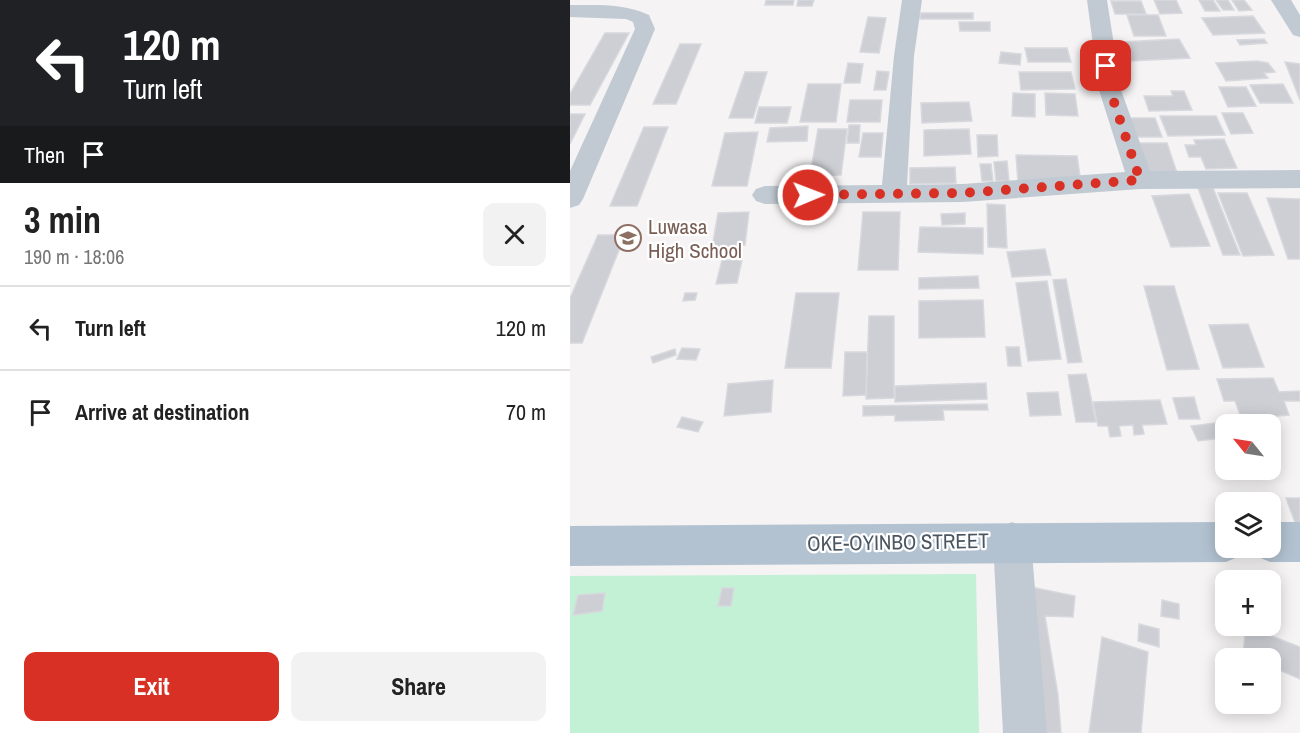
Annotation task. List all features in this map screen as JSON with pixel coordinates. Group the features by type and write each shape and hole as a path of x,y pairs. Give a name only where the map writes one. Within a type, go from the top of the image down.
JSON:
{"main road":[{"name":"OKE-OYINBO STREET","path":"570,546 1012,541 1215,542"},
{"path":"1281,542 1300,542"}],"street":[{"path":"894,194 904,56 912,0"},
{"path":"1097,0 1110,90 1140,180"},
{"path":"1281,0 1300,31"},
{"path":"570,11 632,14 642,19 645,29 570,199"},
{"path":"765,195 963,193 1140,180 1300,179"},
{"path":"1012,541 1025,733"}],"green space":[{"path":"976,574 979,733 570,733 570,576"}],"building":[{"path":"766,0 794,0 793,5 765,5"},
{"path":"798,0 814,0 812,6 797,6"},
{"path":"1154,0 1176,0 1182,13 1160,14"},
{"path":"1199,0 1213,0 1220,11 1205,11"},
{"path":"1216,0 1228,0 1234,10 1223,10"},
{"path":"1232,0 1244,0 1252,10 1239,11"},
{"path":"1111,1 1141,1 1146,14 1115,14"},
{"path":"921,13 973,13 973,19 920,19"},
{"path":"1127,15 1158,15 1166,36 1134,36"},
{"path":"1253,16 1265,33 1213,35 1202,18"},
{"path":"868,17 886,18 879,53 860,52"},
{"path":"959,22 990,22 990,31 960,31"},
{"path":"605,33 629,33 590,105 570,105 570,94"},
{"path":"1179,39 1190,58 1130,61 1121,42"},
{"path":"1264,39 1267,43 1240,45 1237,40"},
{"path":"680,44 701,44 676,104 653,104"},
{"path":"1025,48 1067,48 1071,62 1028,62"},
{"path":"1001,52 1021,54 1020,65 999,63"},
{"path":"1257,61 1268,63 1275,72 1264,73 1268,78 1226,81 1216,63"},
{"path":"1285,62 1300,64 1300,100"},
{"path":"848,63 863,64 860,83 844,83"},
{"path":"877,71 889,72 886,90 874,90"},
{"path":"745,72 767,72 753,118 729,118"},
{"path":"1019,72 1071,72 1075,89 1021,90"},
{"path":"808,84 841,84 836,122 800,122"},
{"path":"1283,84 1293,103 1260,103 1250,85"},
{"path":"1219,87 1246,87 1256,106 1228,107"},
{"path":"1171,91 1184,91 1192,110 1149,111 1144,96 1173,96"},
{"path":"1013,93 1035,94 1035,117 1012,116"},
{"path":"1045,93 1075,94 1078,116 1046,115"},
{"path":"850,100 882,100 880,122 847,122"},
{"path":"969,102 972,121 922,123 921,103"},
{"path":"759,107 791,107 787,123 755,123"},
{"path":"1222,113 1243,113 1253,133 1231,134"},
{"path":"570,114 585,114 570,144"},
{"path":"1160,116 1216,116 1225,135 1168,136"},
{"path":"1129,118 1155,118 1162,137 1135,137"},
{"path":"849,125 860,125 859,143 847,143"},
{"path":"808,126 807,141 767,142 770,128"},
{"path":"644,127 668,127 637,206 610,206"},
{"path":"818,129 847,129 841,175 810,176"},
{"path":"969,129 971,154 924,156 924,130"},
{"path":"758,132 747,186 712,186 725,133"},
{"path":"863,133 883,133 881,157 859,157"},
{"path":"977,135 997,135 998,156 978,157"},
{"path":"1224,139 1237,168 1206,169 1201,157 1189,157 1185,145 1196,145 1194,140"},
{"path":"1137,143 1167,143 1177,173 1147,173"},
{"path":"1016,155 1077,156 1081,183 1018,182"},
{"path":"1007,161 1009,181 996,181 994,162"},
{"path":"980,164 991,164 993,181 982,181"},
{"path":"955,167 956,183 910,184 910,168"},
{"path":"1198,188 1213,188 1240,255 1223,255"},
{"path":"1218,193 1247,193 1274,255 1243,256"},
{"path":"1189,194 1210,246 1171,247 1152,196"},
{"path":"1267,198 1300,199 1300,259 1288,259"},
{"path":"987,204 1005,205 1007,248 988,247"},
{"path":"749,212 745,245 712,248 718,213"},
{"path":"863,212 900,212 898,270 858,270"},
{"path":"965,213 965,224 942,225 941,214"},
{"path":"920,227 983,228 983,254 918,252"},
{"path":"598,235 625,235 582,343 570,343 570,298"},
{"path":"1045,249 1051,275 1012,277 1007,252"},
{"path":"722,260 742,260 737,283 716,284"},
{"path":"978,276 979,288 919,289 919,278"},
{"path":"1066,279 1082,362 1068,363 1053,280"},
{"path":"1047,281 1061,359 1028,361 1016,283"},
{"path":"1144,286 1174,286 1199,369 1167,370"},
{"path":"685,293 697,293 695,300 683,301"},
{"path":"796,293 839,293 831,368 785,368"},
{"path":"983,300 985,337 919,338 919,301"},
{"path":"869,316 894,316 894,398 866,399"},
{"path":"1248,324 1264,367 1223,368 1209,325"},
{"path":"1006,347 1019,347 1021,366 1008,366"},
{"path":"682,348 700,349 696,360 677,359"},
{"path":"675,349 676,355 653,363 651,357"},
{"path":"845,352 867,352 866,395 843,396"},
{"path":"1086,374 1096,422 1076,422 1068,375"},
{"path":"1273,378 1279,392 1299,391 1300,401 1284,401 1289,415 1240,414 1235,401 1224,401 1217,379"},
{"path":"773,380 771,412 724,416 728,384"},
{"path":"986,383 987,399 895,402 895,386"},
{"path":"1058,392 1061,415 1030,416 1027,393"},
{"path":"1194,397 1200,419 1179,419 1173,398"},
{"path":"1160,400 1167,424 1142,425 1144,434 1134,435 1133,425 1119,426 1121,436 1110,437 1108,426 1098,426 1093,402"},
{"path":"987,404 988,410 943,410 944,420 895,421 895,415 863,416 863,406"},
{"path":"682,417 703,422 698,432 677,427"},
{"path":"1215,423 1215,439 1198,441 1191,426"},
{"path":"1286,498 1300,498 1300,528 1297,528"},
{"path":"1021,585 1075,596 1073,617 1045,616 1058,695 1061,733 1036,733"},
{"path":"722,588 734,588 731,606 718,606"},
{"path":"605,593 602,611 573,615 578,595"},
{"path":"1162,600 1179,604 1179,619 1161,616"},
{"path":"1139,624 1159,629 1159,647 1138,641"},
{"path":"1245,636 1272,636 1300,647 1300,679 1281,671 1281,648 1244,648"},
{"path":"1102,637 1148,652 1141,733 1089,733"}],"place":[{"name":"Luwasa High School","path":"628,238"}],"route":[{"path":"808,195 963,193 1140,180 1110,90 1106,66"}]}
